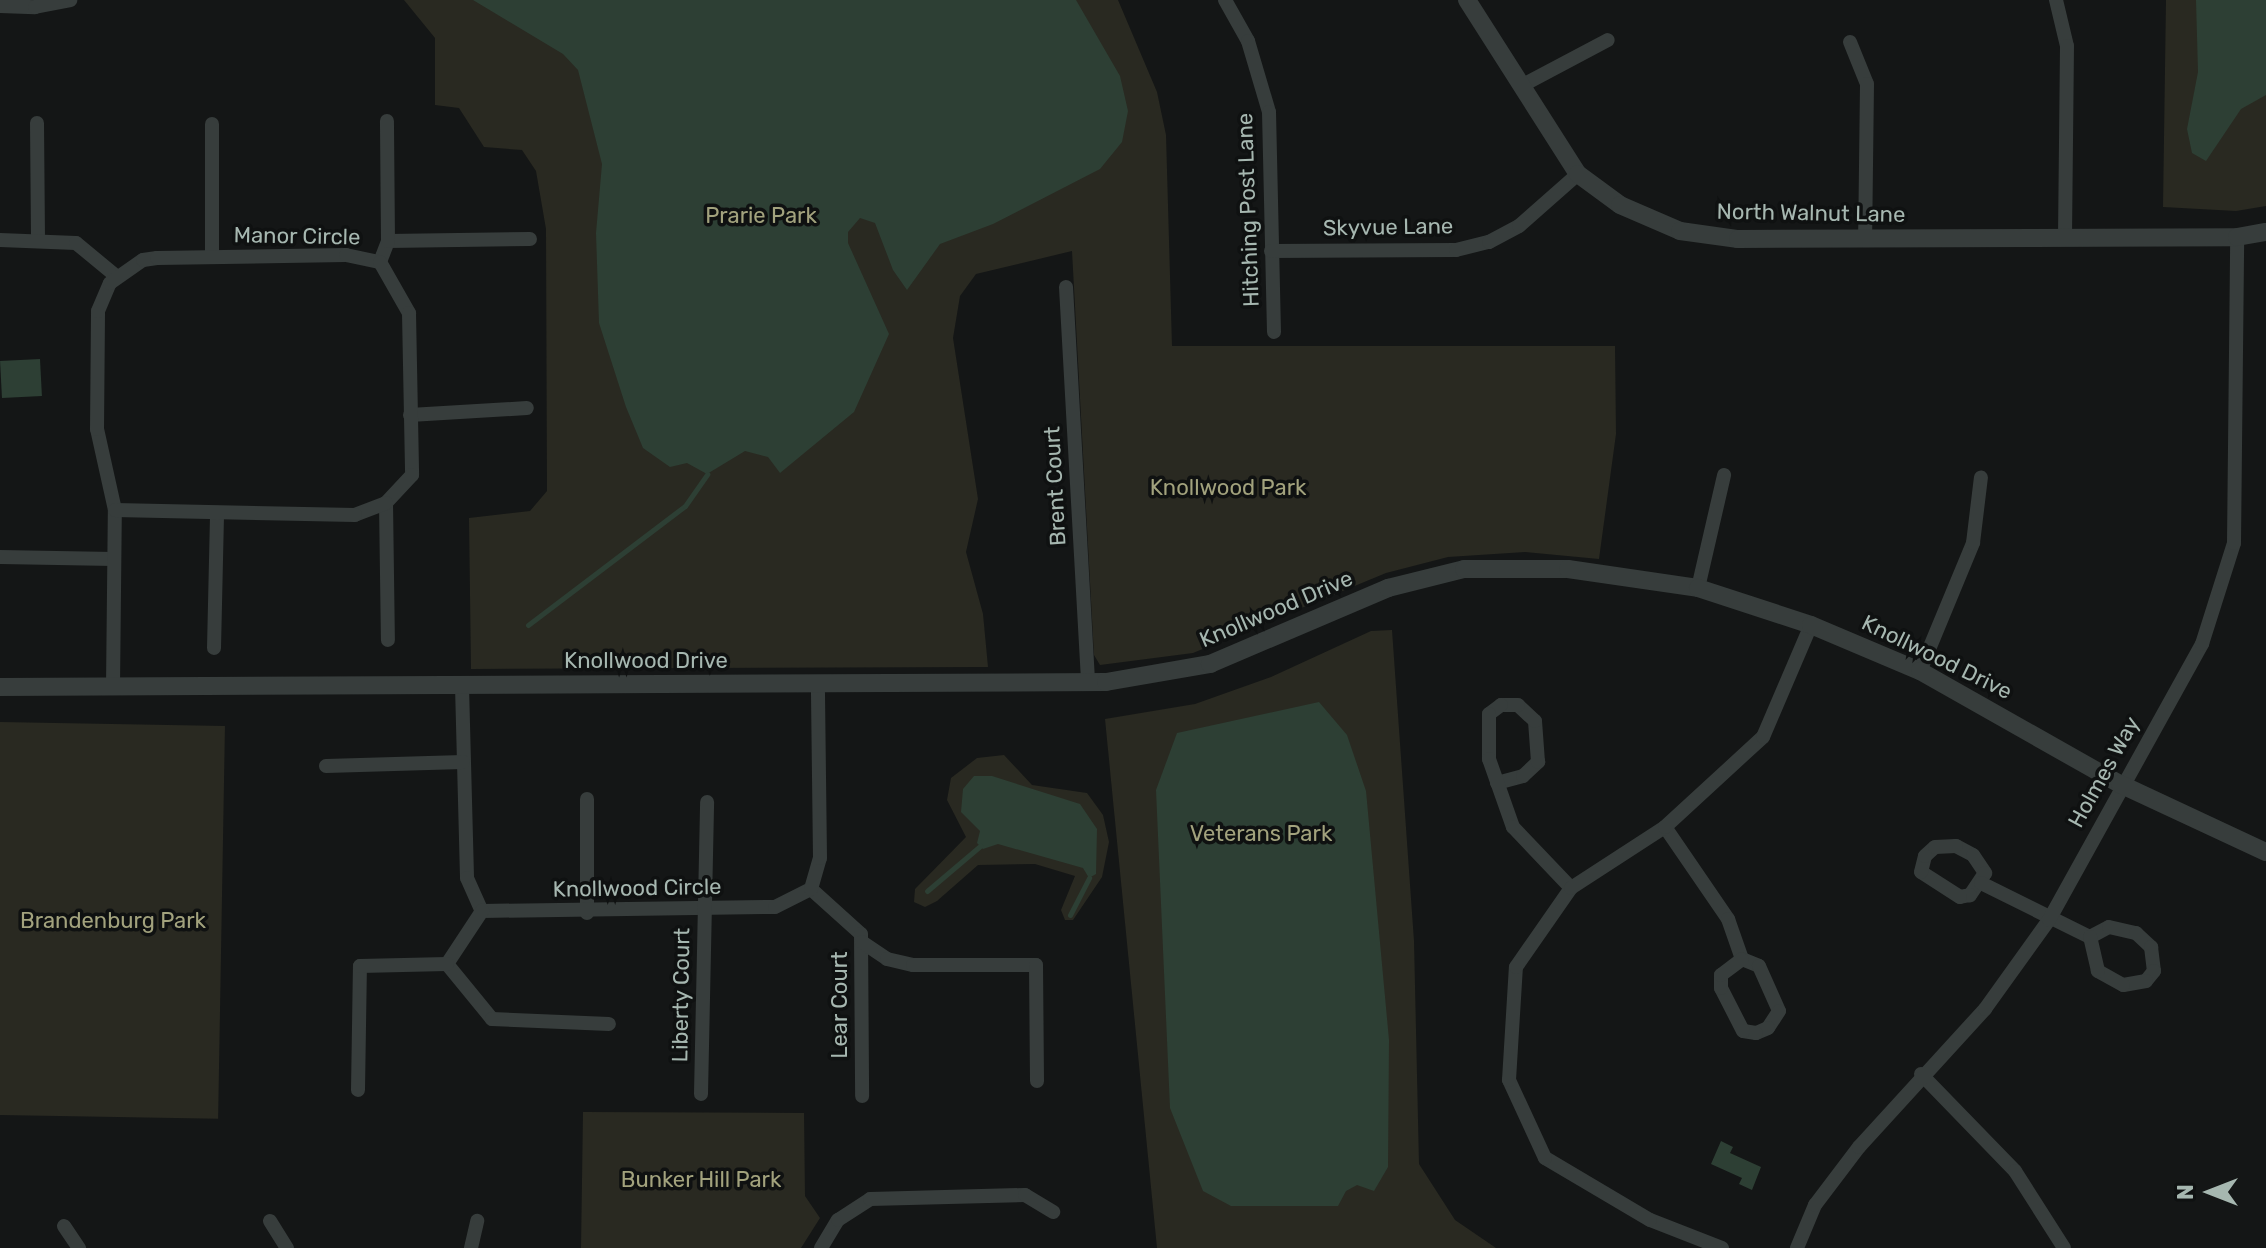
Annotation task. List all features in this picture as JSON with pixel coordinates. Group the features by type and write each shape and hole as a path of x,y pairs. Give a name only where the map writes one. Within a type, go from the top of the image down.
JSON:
{"street":[{"path":"0,6 35,7 70,0"},
{"name":"Hitching Post Lane","path":"1225,0 1248,41 1269,112 1274,332"},
{"name":"North Walnut Lane","path":"1467,0 1578,174 1620,205 1680,231 1738,239 2237,237 2266,232"},
{"path":"2056,0 2067,46 2065,238"},
{"path":"1521,86 1608,40"},
{"path":"1850,42 1867,84 1865,238"},
{"path":"380,262 388,241 387,121"},
{"path":"37,123 38,240"},
{"path":"212,124 212,257"},
{"name":"Skyvue Lane","path":"1271,251 1456,250 1489,242 1519,226 1578,174"},
{"name":"Holmes Way","path":"1797,1248 1815,1205 1921,1074 1985,1009 2049,920 2120,784 2202,644 2234,543 2237,237"},
{"path":"388,241 530,239"},
{"path":"0,240 38,240 87,248 116,276 104,293 97,329 97,429 115,510 113,687"},
{"name":"Manor Circle","path":"116,276 143,260 346,255 380,262 409,313 412,475 386,503"},
{"name":"Brent Court","path":"1066,287 1088,683"},
{"path":"410,415 527,408"},
{"path":"1698,588 1724,475"},
{"path":"1920,671 1973,543 1981,477"},
{"path":"115,510 355,515 386,503 388,640"},
{"path":"214,648 217,513"},
{"path":"0,557 114,559"},
{"name":"Knollwood Drive","path":"0,687 1088,683 1210,664 1388,588 1464,569 1568,569 1698,588 1811,625 1920,671 2120,784 2266,852"},
{"path":"1722,1248 1650,1220 1545,1158 1509,1080 1516,967 1571,888 1665,827 1763,737 1811,625"},
{"path":"811,889 820,858 818,685"},
{"path":"447,964 482,911 467,878 462,686"},
{"path":"1497,783 1523,776 1538,762 1535,721 1518,705 1497,707 1486,719 1489,759 1497,783 1513,827 1571,888"},
{"path":"326,766 463,762"},
{"path":"587,799 587,913"},
{"name":"Liberty Court","path":"701,1094 702,927 707,910 707,802"},
{"path":"1665,827 1728,919 1742,959 1759,966 1779,1011 1768,1028 1756,1033 1743,1031 1721,988 1721,975 1742,959"},
{"path":"1956,846 1981,863 1981,883 1970,895 1948,893 1921,872 1925,856 1935,847 1956,846"},
{"path":"1981,883 2049,920 2090,937"},
{"name":"Knollwood Circle","path":"482,911 587,913 775,907 811,889"},
{"name":"Lear Court","path":"811,889 861,934 862,1096"},
{"path":"2109,927 2136,933 2151,947 2154,971 2146,981 2123,985 2098,971 2090,937 2109,927"},
{"path":"862,942 887,959 913,965 1036,965 1037,1081"},
{"path":"447,964 492,1019 609,1024"},
{"path":"358,1090 360,966 447,964"},
{"path":"1921,1074 2015,1171 2064,1248"},
{"path":"821,1248 838,1220 870,1199 1025,1195 1053,1212"},
{"path":"270,1221 287,1248"},
{"path":"471,1248 477,1221"},
{"path":"64,1226 79,1248"}],"green space":[{"name":"Prarie Park","path":"404,0 1118,0 1157,92 1166,135 1172,346 1615,346 1616,434 1599,559 1525,552 1448,557 1386,573 1193,653 1100,665 1094,655 1072,251 976,274 960,296 953,338 978,499 966,552 983,614 988,667 471,669 469,518 530,511 547,491 546,229 536,171 522,150 484,147 459,108 435,105 435,38"},
{"path":"2166,0 2266,0 2266,206 2236,211 2163,207"},
{"name":"Veterans Park","path":"1392,630 1414,941 1419,1164 1455,1220 1496,1248 1157,1248 1105,719 1195,704 1271,677 1371,631"},
{"name":"Brandenburg Park","path":"0,722 225,726 218,1119 0,1115"},
{"path":"1004,755 1032,785 1087,793 1103,815 1109,842 1102,877 1073,920 1065,920 1061,910 1075,876 1035,864 978,865 937,901 925,907 914,902 915,889 966,837 947,800 951,778 977,758"},
{"name":"Bunker Hill Park","path":"583,1112 804,1113 805,1196 820,1218 801,1248 581,1248"}],"shaded area":[{"path":"473,0 1076,0 1120,76 1128,111 1122,142 1100,169 993,224 940,244 907,290 893,270 875,223 860,218 848,232 848,243 889,334 854,412 780,473 768,457 745,451 707,474 687,463 670,467 643,448 626,407 599,323 596,233 602,164 578,70 563,54"},
{"path":"2196,0 2266,0 2266,95 2241,109 2206,161 2192,153 2187,129 2198,72"},
{"path":"40,359 42,396 2,398 0,361"},
{"name":"Veterans Park","path":"1319,702 1347,735 1366,791 1389,1040 1388,1167 1374,1191 1357,1185 1346,1191 1338,1206 1231,1206 1203,1191 1170,1108 1156,790 1177,733"},
{"path":"974,776 992,776 1080,804 1097,829 1096,874 1089,878 1083,868 998,844 983,849 977,843 980,831 961,812 963,789"},
{"path":"1721,1141 1733,1147 1730,1153 1761,1167 1752,1190 1739,1184 1742,1178 1711,1164"}],"waterway":[{"path":"528,625 685,506 707,474"},
{"path":"927,891 980,846"},
{"path":"1070,915 1089,878"}],"park label":[{"name":"Knollwood Park","path":"1228,488"}]}
